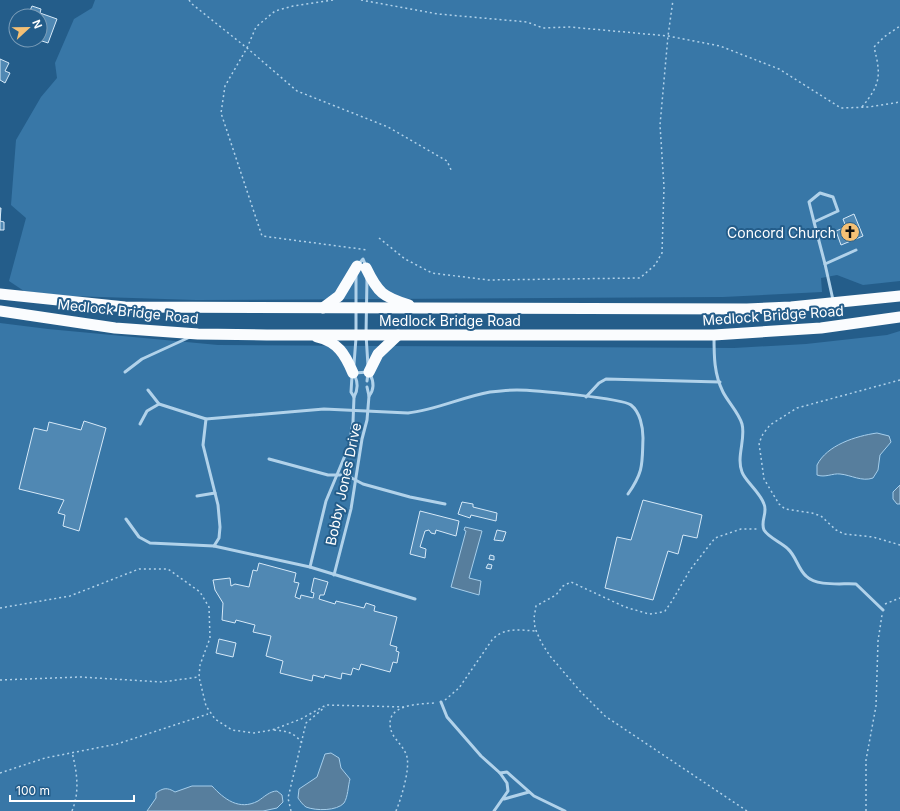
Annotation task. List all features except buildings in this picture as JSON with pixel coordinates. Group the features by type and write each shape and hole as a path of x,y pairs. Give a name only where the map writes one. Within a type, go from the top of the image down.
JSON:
{"highway":[{"path":"323,308 339,296 362,267 386,297 419,309"},
{"name":"Medlock Bridge Road","path":"0,294 126,308 362,309 747,309 834,304 900,296"},
{"name":"Medlock Bridge Road","path":"0,311 115,328 198,334 714,335 821,328 900,317"},
{"path":"307,334 321,338 339,347 346,356 353,373"},
{"path":"368,376 378,354 398,335"}],"lane":[{"path":"814,222 838,211 833,197 820,193 809,202 834,304"},
{"path":"825,264 856,250"},
{"name":"Bobby Jones Drive","path":"354,397 350,392 350,386 361,334 362,267"},
{"name":"Bobby Jones Drive","path":"362,267 361,334 368,376 373,380 373,391 369,396"},
{"path":"125,372 142,359 198,334"},
{"path":"714,335 715,370 742,424 740,461 742,472 751,482 765,505 765,514 762,520 764,529 768,535 782,543 790,551 806,577 817,582 856,584 883,610"},
{"path":"353,373 368,376"},
{"name":"Bobby Jones Drive","path":"310,567 326,501 349,446 354,409 354,397 357,392 357,381 353,373"},
{"path":"586,397 599,383 606,379 720,382"},
{"name":"Bobby Jones Drive","path":"334,575 351,509 368,410 369,396 366,387"},
{"path":"148,390 159,404 206,419 324,409 354,409 408,413 421,412 488,392 502,390 518,390 612,399 630,404 640,417 643,431 642,468 638,479 628,494"},
{"path":"140,424 147,411 159,404"},
{"path":"206,419 203,445 215,493 220,527 219,538 214,546"},
{"path":"269,459 328,475 339,473 363,484 410,497 445,504"},
{"path":"197,496 215,493"},
{"path":"126,519 139,537 150,543 214,546 310,567 415,600"},
{"path":"441,702 447,717 481,756 500,773 508,787 507,794 494,811"},
{"path":"500,773 507,772 529,792 565,811"},
{"path":"503,799 529,792"}],"path":[{"path":"189,0 297,91 388,127 447,161 452,172"},
{"path":"333,0 293,6 275,11 256,27 247,48 225,86 221,113 262,236 368,250"},
{"path":"361,0 438,14 527,22 543,28 570,27 668,36 720,46 779,70 841,108 900,102"},
{"path":"379,238 405,259 432,273 488,280 640,278 656,265 662,253 664,187 660,125 668,36 673,0"},
{"path":"862,107 874,92 880,69 874,47 884,37 900,26"},
{"path":"900,380 797,408 770,426 763,434 759,443 764,479 779,504 785,509 812,513 821,516 836,530 844,534 873,537 900,545"},
{"path":"747,811 605,716 580,691 550,656 535,628 534,618 536,606 556,595 563,586 571,582 625,607 649,614 664,611 672,601 690,570 715,538 741,529 764,529"},
{"path":"0,608 70,596 139,569 168,569 200,592 209,608 210,638 200,664 199,676 206,706 215,720 232,730 254,733 272,730 301,719 326,705 404,707"},
{"path":"866,811 866,760 876,706 878,641 885,603 900,598"},
{"path":"0,680 80,677 162,682 199,676"},
{"path":"291,811 288,798 306,723 326,705"},
{"path":"0,773 39,759 117,744 208,714"},
{"path":"272,730 288,731 297,736 302,743"},
{"path":"72,752 78,781 72,811"}],"shaded area":[{"path":"95,0 900,0 900,281 863,285 837,275 821,278 822,292 723,297 196,300 69,296 24,291 9,281 26,218 11,205 16,140 41,97 57,78 55,63 74,19 92,8"},
{"path":"0,323 218,345 734,348 806,344 887,335 900,331 900,811 0,811"},
{"path":"877,433 889,436 891,442 880,455 878,470 873,478 861,479 840,474 823,476 817,475 817,465 828,452 835,447 860,436"},
{"path":"900,485 900,504 897,504 893,499 893,492"},
{"path":"465,527 482,531 469,578 481,581 479,595 451,587 466,531 464,530"},
{"path":"331,753 339,758 341,768 350,779 345,801 341,806 332,809 321,810 306,807 298,798 299,789 317,777 325,754"},
{"path":"192,786 212,786 232,802 244,805 251,804 269,793 277,791 282,795 283,802 277,808 263,811 147,811 156,798 156,793 161,790 170,789 175,792"}],"place":[{"name":"Concord Church","path":"850,232"}]}
